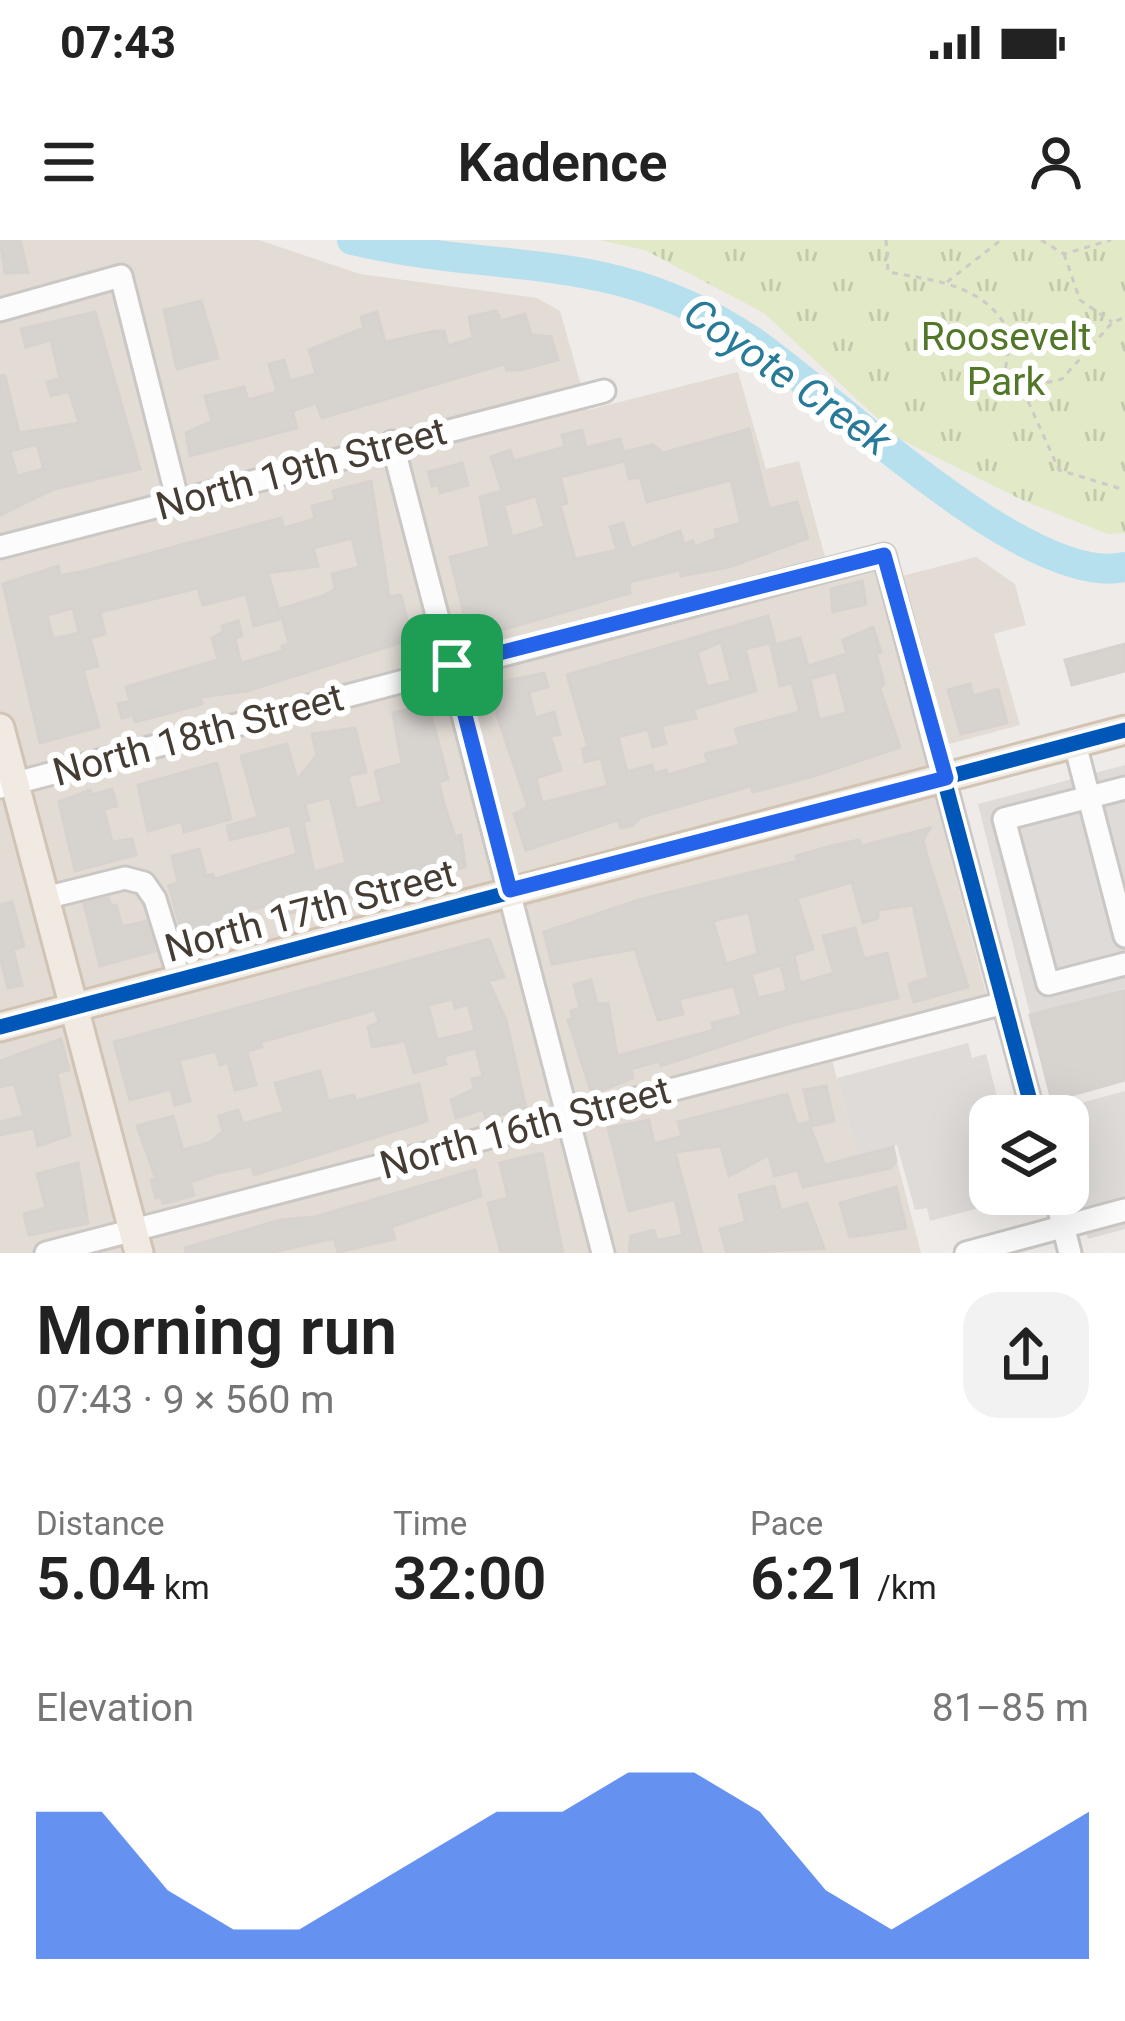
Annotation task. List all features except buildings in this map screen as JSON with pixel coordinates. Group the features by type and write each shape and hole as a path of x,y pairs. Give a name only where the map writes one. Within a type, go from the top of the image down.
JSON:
{"main road":[{"path":"0,728 7,786 45,898 136,1242"},
{"name":"North 17th Street","path":"0,1027 1125,730"}],"street":[{"path":"0,310 121,277 178,502"},
{"name":"North 19th Street","path":"0,548 392,442 604,391"},
{"path":"392,442 603,1253"},
{"name":"North 18th Street","path":"7,786 452,665 884,555 946,778"},
{"path":"1076,744 1125,936"},
{"path":"946,778 1028,1095"},
{"path":"1125,788 1004,819 1048,984 1125,964"},
{"path":"45,898 124,878 144,883 155,899 180,980"},
{"name":"North 16th Street","path":"46,1253 136,1242 569,1115 1004,1003"},
{"path":"967,1253 1125,1210"},
{"path":"1060,1215 1070,1253"}],"path":[{"path":"886,240 888,272 946,283 990,301 1010,336 1005,371 1022,388 1059,470 1125,490"},
{"path":"946,283 1001,240"},
{"path":"1041,240 1064,254 1080,300 1112,322"},
{"path":"1064,254 1111,240"},
{"path":"1022,388 1062,379 1112,322 1125,317"}],"shaded area":[{"path":"0,240 259,240 360,274 537,298 560,311 588,410 738,372 766,469 799,461 831,579 874,567 879,582 976,557 1015,584 1026,625 994,634 1020,725 923,751 987,997 827,1041 857,1154 893,1146 921,1253 0,1253"},
{"path":"1125,765 1125,988 1030,1014 978,804"},
{"path":"968,1043 972,1058 986,1054 997,1095 969,1095 969,1211 930,1221 927,1208 915,1210 897,1145 857,1155 837,1078"},
{"path":"1125,1091 1125,1229 1088,1239 1083,1215 1089,1215 1089,1101"}],"green space":[{"name":"Roosevelt Park","path":"599,240 1125,240 1125,533 1108,534 1022,500 900,439 764,313 645,250"}],"waterway":[{"name":"Coyote Creek","path":"352,240 604,277 701,311 752,341 986,520 1037,549 1084,566 1125,567"}],"cycle path":[{"path":"884,555 1028,1095"},
{"path":"0,1027 1125,730"}],"route":[{"path":"884,555 946,778 510,890 452,665 884,555"}]}
